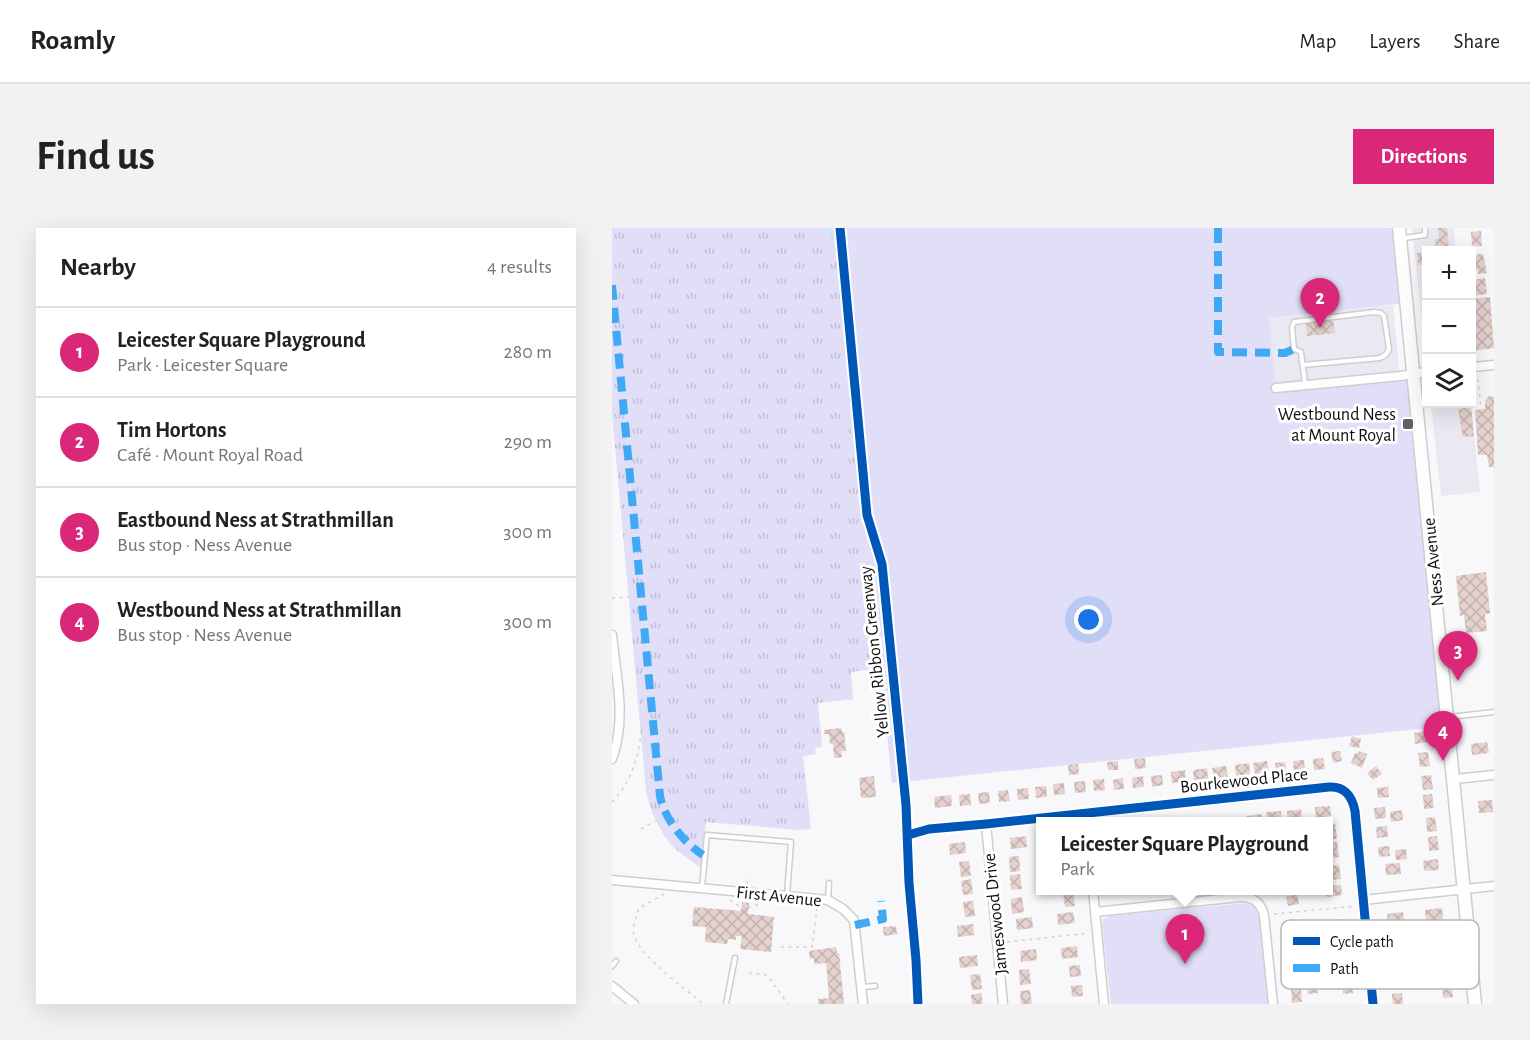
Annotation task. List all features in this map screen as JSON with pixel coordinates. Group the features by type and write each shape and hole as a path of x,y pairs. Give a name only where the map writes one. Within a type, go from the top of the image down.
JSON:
{"main road":[{"name":"Ness Avenue","path":"1400,234 1420,372 1448,717 1468,920"},
{"name":"Ness Avenue","path":"1474,989 1475,1004"}],"street":[{"path":"1476,367 1494,365"},
{"path":"1276,388 1420,372"},
{"path":"612,635 620,714 618,736 612,759"},
{"path":"1454,779 1494,775"},
{"name":"Bourkewood Place","path":"1086,817 1329,787 1342,788 1354,804 1366,920"},
{"name":"Bourkewood Place","path":"929,829 1036,820"},
{"name":"Jameswood Drive","path":"986,824 1003,1004"},
{"name":"First Avenue","path":"612,880 828,900 843,909 854,920 863,1004"},
{"path":"1364,903 1494,886"},
{"path":"1093,895 1104,1004"},
{"path":"1095,912 1245,897 1256,900 1264,915 1273,1004"},
{"path":"612,986 634,1004"},
{"name":"Bourkewood Place","path":"1372,989 1373,1004"}],"lane":[{"path":"1400,234 1425,235 1425,228"},
{"path":"1303,365 1385,356 1389,349 1383,314 1374,312 1293,323 1294,349 1301,352 1305,385"},
{"path":"1448,717 1494,712"},
{"path":"702,888 707,835 791,842 787,896"},
{"path":"828,900 829,883"},
{"path":"726,1004 735,958"},
{"path":"612,966 616,962"},
{"path":"861,987 875,986"}],"path":[{"path":"1478,379 1481,409"},
{"path":"612,598 629,597"},
{"path":"612,802 621,792 632,770 638,753 641,732"},
{"path":"641,829 655,821"},
{"path":"680,886 639,908 633,933 645,952 658,966 703,1004"},
{"path":"781,947 812,947 818,899"},
{"path":"1264,915 1364,903"},
{"path":"998,944 1097,932"},
{"path":"749,974 767,975 788,1004"}],"shaded area":[{"path":"1412,228 1454,228 1456,246 1422,246 1422,322"},
{"path":"1393,305 1400,376 1276,388 1268,318"},
{"path":"1431,408 1471,408 1480,492 1441,496"}],"green space":[{"path":"612,228 837,228 881,668 851,672 853,699 818,703 822,747 815,748 816,754 803,756 811,829 706,822 702,869 675,849 660,829 646,790 612,414"},
{"path":"837,228 1399,228 1407,303 1269,318 1276,388 1414,373 1448,726 892,783"},
{"path":"1245,903 1254,906 1259,916 1268,1004 1111,1004 1103,919 1110,916"}],"building":[{"path":"1438,228 1447,228 1449,246 1436,246 1435,239 1439,239"},
{"path":"1481,231 1482,246 1472,246 1471,232"},
{"path":"1422,252 1422,264 1418,265 1417,253"},
{"path":"1483,254 1487,273 1478,274 1476,255"},
{"path":"1485,278 1487,294 1476,295 1476,279"},
{"path":"1490,297 1494,348 1476,350 1476,299"},
{"path":"1333,319 1335,333 1307,336 1306,323"},
{"path":"1489,396 1494,397 1494,467 1489,467 1487,455 1478,455 1475,410 1485,409 1485,401"},
{"path":"1471,408 1474,436 1463,437 1458,409"},
{"path":"1486,572 1490,613 1485,614 1487,631 1466,633 1464,615 1460,616 1456,576"},
{"path":"841,728 844,732 846,751 841,751 842,757 834,758 833,744 830,744 829,734 824,734 824,730"},
{"path":"1429,731 1430,742 1415,744 1414,733"},
{"path":"1352,736 1361,739 1359,748 1349,746"},
{"path":"1487,742 1489,753 1472,755 1471,744"},
{"path":"1340,751 1342,761 1333,763 1331,752"},
{"path":"1359,751 1367,754 1362,768 1351,763 1355,753 1358,754"},
{"path":"1428,752 1430,766 1420,767 1418,753"},
{"path":"1145,758 1146,768 1135,769 1134,759"},
{"path":"1323,758 1325,769 1314,770 1313,759"},
{"path":"1304,760 1305,771 1294,772 1293,761"},
{"path":"1118,761 1118,770 1108,770 1107,762"},
{"path":"1267,761 1269,772 1255,774 1253,763"},
{"path":"1285,762 1286,772 1276,774 1275,763"},
{"path":"1249,763 1250,774 1236,776 1235,765"},
{"path":"1078,764 1079,774 1069,775 1068,765"},
{"path":"1226,766 1228,777 1214,778 1212,768"},
{"path":"1376,766 1382,774 1373,780 1367,773"},
{"path":"1207,768 1208,779 1194,780 1193,770"},
{"path":"1185,770 1186,781 1172,783 1171,772"},
{"path":"1162,775 1163,785 1152,787 1151,776"},
{"path":"1431,775 1433,789 1423,790 1421,776"},
{"path":"874,776 876,797 861,798 859,778"},
{"path":"1143,776 1144,787 1133,788 1132,778"},
{"path":"1123,778 1124,789 1114,790 1113,780"},
{"path":"1104,779 1105,790 1094,791 1093,780"},
{"path":"1085,781 1086,792 1075,793 1074,782"},
{"path":"1064,783 1065,794 1054,795 1053,784"},
{"path":"1046,786 1047,797 1036,798 1035,787"},
{"path":"1388,787 1389,797 1378,798 1377,788"},
{"path":"1028,788 1029,799 1018,800 1017,789"},
{"path":"1008,790 1010,801 999,802 998,791"},
{"path":"989,792 990,803 979,804 978,793"},
{"path":"970,794 971,805 960,806 959,795"},
{"path":"1432,794 1434,808 1424,809 1423,795"},
{"path":"951,795 952,806 935,808 934,797"},
{"path":"1492,800 1493,812 1479,813 1478,801"},
{"path":"1330,806 1331,816 1316,817 1315,807"},
{"path":"1385,807 1386,818 1375,819 1374,808"},
{"path":"1301,809 1302,817 1288,817 1287,811"},
{"path":"1402,810 1403,820 1391,822 1390,812"},
{"path":"1281,811 1282,817 1266,817 1266,812"},
{"path":"1261,814 1261,817 1247,817"},
{"path":"1435,817 1437,831 1427,832 1426,818"},
{"path":"1333,824 1335,824 1337,839 1333,839"},
{"path":"1387,826 1388,837 1377,838 1376,827"},
{"path":"1026,836 1027,847 1011,849 1010,838"},
{"path":"1437,836 1439,850 1429,851 1428,837"},
{"path":"965,842 966,853 950,855 949,844"},
{"path":"1333,842 1337,842 1339,857 1333,858"},
{"path":"1389,846 1390,856 1379,857 1378,847"},
{"path":"1406,849 1407,859 1396,860 1395,850"},
{"path":"1019,856 1020,871 1010,872 1009,857"},
{"path":"1438,859 1439,870 1424,871 1423,861"},
{"path":"969,861 971,876 961,877 959,862"},
{"path":"1400,863 1401,874 1386,875 1385,864"},
{"path":"1339,865 1341,879 1333,880 1333,866"},
{"path":"1020,874 1022,889 1011,890 1010,875"},
{"path":"971,879 973,894 963,895 961,881"},
{"path":"1341,885 1342,895 1327,897 1327,895 1333,895 1333,886"},
{"path":"1063,895 1073,895 1075,906 1065,907"},
{"path":"1297,895 1299,904 1288,906 1286,897"},
{"path":"1022,897 1024,912 1012,914 1011,899"},
{"path":"973,901 975,916 965,917 963,902"},
{"path":"742,902 749,903 748,914 774,917 771,952 740,949 742,936 736,936 736,940 728,939 727,944 705,942 706,927 692,926 694,907 741,911"},
{"path":"1442,908 1443,919 1426,920 1425,910"},
{"path":"1073,912 1075,923 1058,925 1057,914"},
{"path":"1403,912 1404,920 1388,920 1387,914"},
{"path":"1032,917 1033,928 1017,930 1016,919"},
{"path":"973,924 974,935 958,937 957,926"},
{"path":"896,926 897,934 884,936 883,927"},
{"path":"1077,946 1078,957 1062,959 1061,948"},
{"path":"836,947 839,953 844,1004 818,1004 818,999 829,998 826,963 814,964 814,958 810,959 809,951"},
{"path":"1036,949 1037,960 1021,962 1020,951"},
{"path":"977,955 978,966 960,968 959,957"},
{"path":"1080,965 1081,976 1070,977 1069,966"},
{"path":"1029,969 1031,984 1020,985 1019,970"},
{"path":"980,974 982,989 972,990 970,975"},
{"path":"1082,985 1083,996 1072,997 1071,986"},
{"path":"1291,989 1301,989 1302,1002 1292,1003"},
{"path":"1308,989 1318,989 1318,993 1308,994"},
{"path":"1343,989 1353,989 1353,993 1343,994"},
{"path":"1442,989 1452,989 1453,997 1443,998"},
{"path":"1030,990 1032,1004 1021,1004 1020,991"},
{"path":"981,993 983,1004 972,1004 971,995"},
{"path":"1402,993 1403,1004 1393,1004 1392,994"}],"waterway":[{"path":"821,228 834,238"}],"marked path":[{"path":"1218,228 1218,352 1285,353 1294,349"},
{"path":"612,285 660,796 670,821 689,844 703,855"},
{"path":"855,925 883,919 881,901"}],"cycle path":[{"name":"Yellow Ribbon Greenway","path":"840,228 867,515 882,564 906,805 918,1004"},
{"path":"1051,817 1329,787 1339,788 1350,797 1355,811 1365,920"},
{"path":"908,835 929,829 1036,819"},
{"path":"1372,989 1373,1004"}],"place":[{"name":"Tim Hortons","path":"1320,328"},
{"name":"Westbound Ness at Mount Royal","path":"1408,424"},
{"name":"Eastbound Ness at Strathmillan","path":"1458,681"},
{"name":"Westbound Ness at Strathmillan","path":"1443,761"},
{"name":"Leicester Square Playground","path":"1185,964"}]}
